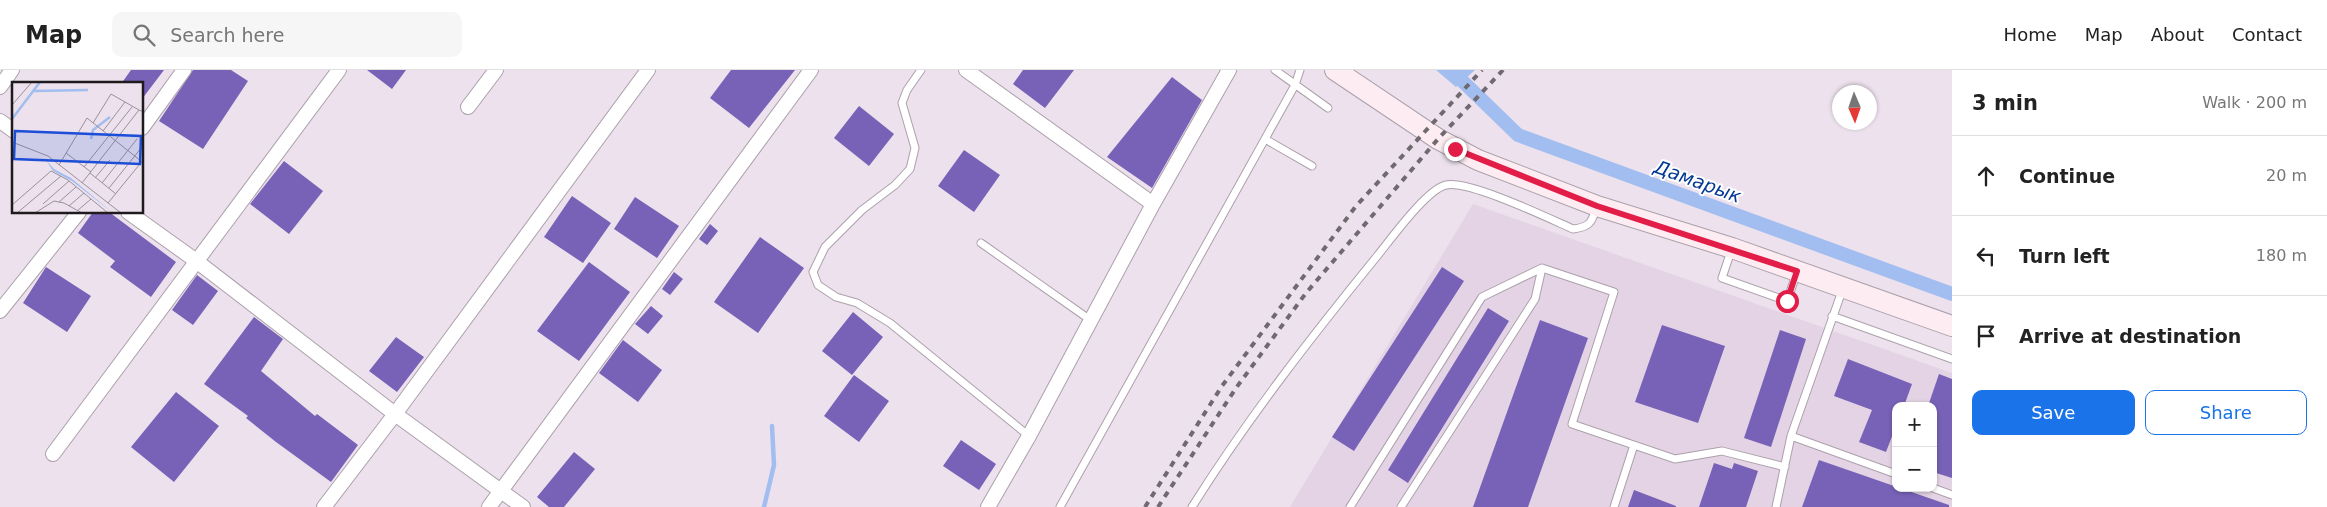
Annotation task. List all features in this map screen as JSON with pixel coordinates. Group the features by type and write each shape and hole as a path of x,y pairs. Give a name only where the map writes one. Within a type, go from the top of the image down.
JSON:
{"main road":[{"path":"1335,70 1455,149 1597,206 1732,248 1952,326"}],"street":[{"path":"0,87 12,70"},
{"path":"144,125 184,70"},
{"path":"53,454 195,260 339,70"},
{"path":"468,107 496,70"},
{"path":"324,507 395,414 648,70"},
{"path":"489,507 811,70"},
{"path":"966,70 1152,204"},
{"path":"988,507 1029,436 1089,319 1152,204 1229,70"},
{"path":"0,122 12,130"},
{"path":"0,311 77,214"},
{"path":"131,214 195,260 395,414 523,507"}],"lane":[{"path":"921,70 907,90 902,103 915,148 910,169 895,185 862,210 825,246 813,272 818,285 836,297 857,303 890,323 1029,436"},
{"path":"1275,70 1328,108"},
{"path":"1060,507 1295,85 1300,70"},
{"path":"1265,139 1312,166"},
{"path":"1192,507 1224,455 1310,338 1414,211 1434,190 1446,185 1474,189 1574,228 1585,228 1592,222 1597,206"},
{"path":"981,243 1089,319"},
{"path":"1732,248 1722,278 1787,301 1797,271"},
{"path":"1401,507 1535,299 1542,268"},
{"path":"1350,507 1482,297 1542,268 1614,292 1572,424 1675,459 1722,451 1785,467"},
{"path":"1776,507 1791,436 1843,287"},
{"path":"1832,316 1952,360"},
{"path":"1791,436 1892,473"},
{"path":"1614,507 1634,445"},
{"path":"1937,489 1952,495"}],"shaded area":[{"path":"1473,204 1952,373 1952,507 1290,507"}],"water":[{"path":"1436,70 1475,70 1456,87"}],"building":[{"path":"131,70 164,70 144,96 144,82 122,82"},
{"path":"193,70 231,70 248,81 203,149 159,121"},
{"path":"367,70 406,70 392,89"},
{"path":"731,70 795,70 749,128 710,98"},
{"path":"1023,70 1074,70 1045,108 1013,84"},
{"path":"1172,77 1202,100 1152,188 1107,157"},
{"path":"859,106 894,134 869,166 834,138"},
{"path":"964,150 1000,175 974,212 938,186"},
{"path":"284,161 323,191 289,234 250,204"},
{"path":"572,196 611,223 583,263 544,237"},
{"path":"635,197 679,226 657,258 614,229"},
{"path":"92,214 112,214 176,262 151,297 110,267 115,261 78,233"},
{"path":"710,224 718,231 707,245 699,239"},
{"path":"760,237 804,268 758,333 714,302"},
{"path":"589,262 630,292 579,361 537,331"},
{"path":"46,267 91,296 67,332 23,303"},
{"path":"1442,267 1464,281 1354,451 1332,437"},
{"path":"674,272 683,279 670,295 662,289"},
{"path":"197,275 218,291 193,325 172,310"},
{"path":"651,306 663,316 648,334 635,324"},
{"path":"1488,308 1509,321 1408,483 1388,470"},
{"path":"853,312 883,337 852,375 822,351"},
{"path":"254,317 283,339 261,371 315,416 317,414 358,445 331,482 276,442 246,418 248,416 204,384"},
{"path":"1540,320 1588,338 1528,507 1473,507"},
{"path":"1662,325 1725,346 1698,423 1635,402"},
{"path":"1780,330 1806,339 1771,447 1744,438"},
{"path":"396,337 424,357 397,392 369,371"},
{"path":"623,340 662,370 638,402 599,373"},
{"path":"1848,359 1912,384 1905,402 1892,402 1892,436 1886,452 1859,442 1872,410 1834,396"},
{"path":"1939,374 1952,379 1952,478 1937,473 1937,402 1929,402"},
{"path":"854,375 889,401 859,442 824,416"},
{"path":"176,392 219,426 174,482 131,447"},
{"path":"961,440 996,464 979,490 943,466"},
{"path":"574,452 595,469 564,507 549,507 537,497"},
{"path":"1819,460 1892,485 1892,492 1911,492 1949,505 1949,507 1802,507"},
{"path":"1714,463 1732,469 1734,463 1758,471 1746,507 1699,507"},
{"path":"1634,490 1676,506 1676,507 1628,507"}],"waterway":[{"name":"Дамарык","path":"1451,70 1518,135 1952,294"},
{"path":"764,507 774,465 772,426"}],"railway":[{"path":"1145,507 1222,386 1356,206 1482,70"},
{"path":"1158,507 1236,388 1306,293 1438,139 1503,70"}],"route":[{"path":"1455,149 1478,160 1597,206 1732,248 1797,271 1787,301"}]}
